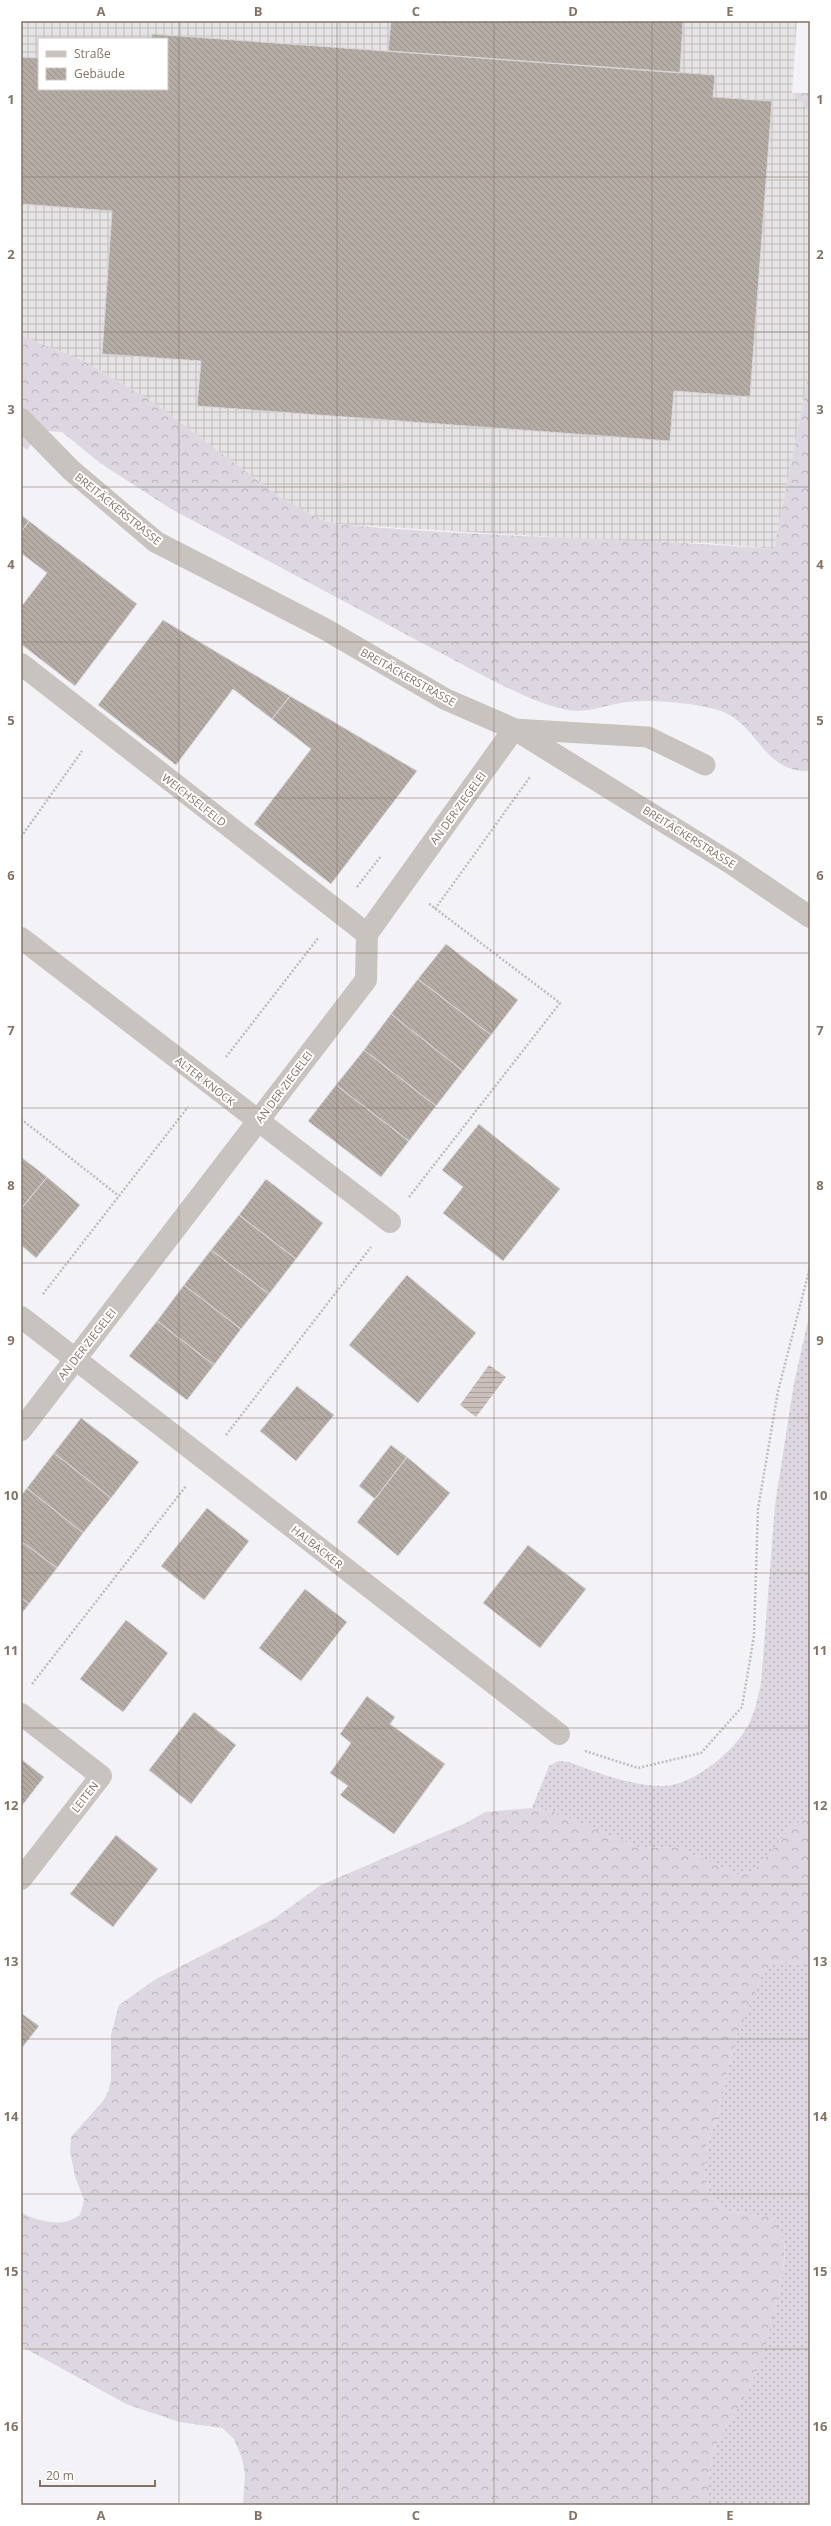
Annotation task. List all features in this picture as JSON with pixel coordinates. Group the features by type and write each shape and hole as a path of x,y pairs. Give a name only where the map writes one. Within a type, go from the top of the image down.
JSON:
{"street":[{"name":"BREITÄCKERSTRASSE","path":"21,419 71,470 156,542 325,630 445,699 514,730 732,864 810,917"},
{"name":"WEICHSELFELD","path":"21,664 367,934"},
{"name":"AN DER ZIEGELEI","path":"21,1430 366,980 367,934 514,730"},
{"name":"ALTER KNOCK","path":"21,938 206,1082 390,1222"},
{"path":"22,1319 75,1360"},
{"name":"HALBÄCKER","path":"75,1360 560,1734"},
{"name":"LEITEN","path":"21,1714 101,1776 21,1879"}],"lane":[{"path":"514,730 648,737 705,765"}],"path":[{"path":"21,837 100,726"},
{"path":"435,909 549,751"},
{"path":"22,1319 119,1196 386,850"},
{"path":"31,1687 560,1003 403,884"},
{"path":"21,1119 119,1196"},
{"path":"560,1734 589,1753 638,1768 701,1753 742,1707 754,1636 758,1509 778,1391 810,1268"}],"shaded area":[{"path":"21,21 797,21 792,93 810,111 810,369 774,549 708,543 652,543 337,524 322,520 281,498 153,402 82,360 21,336"},
{"path":"489,1365 506,1377 476,1417 460,1405"}],"green space":[{"path":"792,93 810,93 810,111"},
{"path":"21,336 82,360 153,402 281,498 322,520 337,524 391,529 665,542 774,549 810,369 810,771 794,769 781,764 770,756 743,725 732,716 718,710 661,701 638,701 620,703 590,710 575,711 549,706 531,699 497,683 171,509 100,463 62,432 47,431 37,435 27,450 21,445"},
{"path":"810,1312 810,1814 791,1828 761,1863 751,1872 739,1875 676,1847 640,1848 554,1812 532,1808 549,1766 558,1761 569,1762 603,1774 639,1784 663,1786 674,1785 697,1775 708,1768 729,1750 747,1727 755,1709 761,1684 775,1505 794,1383"},
{"path":"532,1808 554,1812 640,1848 676,1847 739,1875 751,1872 761,1863 791,1828 810,1814 810,1967 782,1961 772,1965 763,1973 734,2043 717,2119 707,2141 705,2172 708,2189 716,2202 730,2211 772,2218 784,2243 782,2275 767,2341 747,2393 724,2430 713,2454 711,2460 709,2505 243,2505 245,2475 242,2458 234,2439 222,2428 179,2422 126,2404 21,2346 21,2211 30,2217 50,2222 68,2221 80,2215 84,2200 75,2176 70,2152 71,2137 103,2101 108,2092 111,2079 111,2035 119,2005 156,1979 275,1918 321,1885 468,1822 485,1812"},
{"path":"782,1961 810,1967 810,2505 709,2505 711,2460 724,2430 753,2381 773,2319 783,2274 785,2256 783,2240 772,2218 730,2211 716,2202 708,2189 705,2172 707,2141 717,2119 734,2043 744,2015 763,1973 772,1965"}],"building":[{"path":"391,21 683,21 680,73 388,51"},
{"path":"152,34 715,75 713,97 772,101 750,397 674,391 670,441 197,406 201,361 102,354 112,211 21,204 21,57 38,58 38,90 168,90 168,38 151,38"},
{"path":"21,515 29,521 21,532"},
{"path":"29,521 137,604 75,686 21,644 21,607 47,573 21,553 21,532"},
{"path":"163,620 290,696 272,719 233,689 176,765 98,705"},
{"path":"290,696 417,771 331,884 254,824 311,749 272,719"},
{"path":"446,944 518,1000 491,1035 418,979"},
{"path":"418,979 491,1035 463,1071 391,1014"},
{"path":"391,1014 463,1071 436,1106 364,1050"},
{"path":"364,1050 436,1106 409,1141 336,1085"},
{"path":"336,1085 409,1141 381,1177 308,1121"},
{"path":"479,1124 560,1189 503,1261 443,1213 463,1187 442,1170"},
{"path":"21,1157 47,1177 21,1209"},
{"path":"47,1177 80,1205 36,1258 21,1245 21,1209"},
{"path":"266,1179 323,1223 296,1259 239,1215"},
{"path":"239,1215 296,1259 269,1294 211,1250"},
{"path":"211,1250 269,1294 241,1329 184,1285"},
{"path":"407,1275 476,1333 418,1403 349,1345"},
{"path":"184,1285 241,1329 214,1365 157,1321"},
{"path":"157,1321 214,1365 187,1400 129,1356"},
{"path":"297,1386 334,1415 296,1461 260,1431"},
{"path":"81,1418 139,1462 111,1498 54,1453"},
{"path":"391,1445 407,1457 375,1499 359,1486"},
{"path":"54,1453 111,1498 83,1533 27,1488"},
{"path":"407,1457 450,1493 398,1556 357,1522"},
{"path":"27,1488 83,1533 57,1568 21,1541 21,1496"},
{"path":"207,1508 249,1541 204,1600 161,1566"},
{"path":"21,1541 57,1568 29,1604 21,1598"},
{"path":"528,1545 586,1589 540,1648 483,1603"},
{"path":"305,1589 347,1622 301,1681 259,1648"},
{"path":"21,1598 29,1604 21,1614"},
{"path":"126,1620 168,1653 123,1712 80,1679"},
{"path":"367,1696 395,1717 390,1724 445,1764 394,1834 340,1795 348,1786 330,1773 351,1743 340,1734"},
{"path":"194,1712 236,1745 191,1804 149,1770"},
{"path":"21,1759 44,1777 21,1807"},
{"path":"116,1835 158,1869 113,1927 70,1894"},
{"path":"21,2013 39,2026 21,2049"}]}
